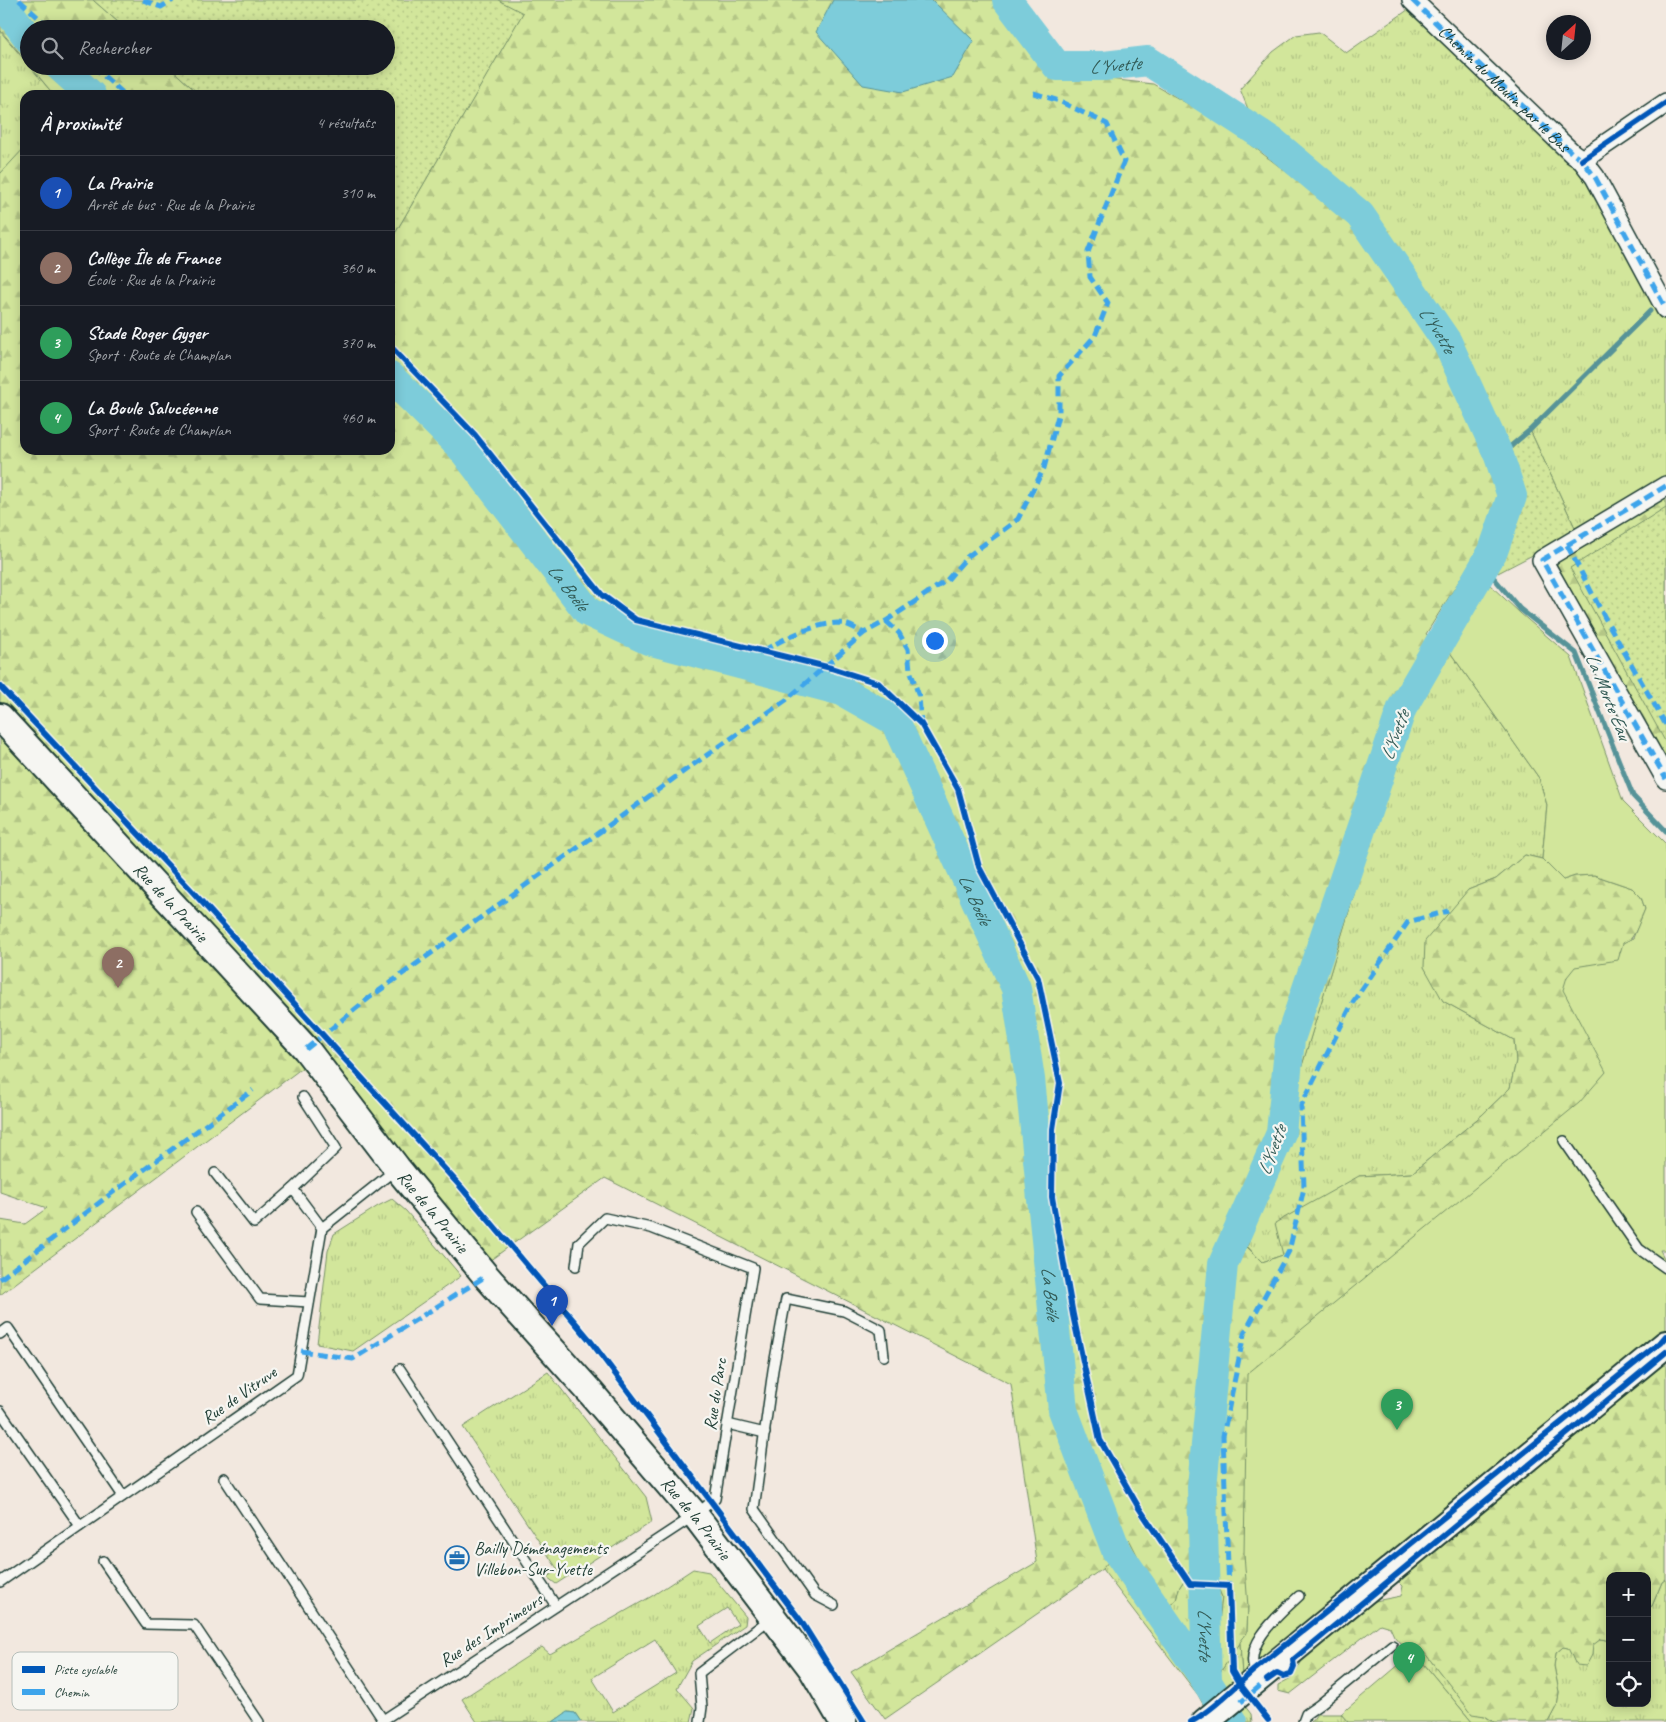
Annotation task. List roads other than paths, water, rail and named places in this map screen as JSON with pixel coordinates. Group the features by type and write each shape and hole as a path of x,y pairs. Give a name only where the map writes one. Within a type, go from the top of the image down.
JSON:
{"street":[{"name":"Chemin du Moulin par le Bas","path":"1412,0 1573,154 1582,160 1595,177 1666,309"},
{"path":"1582,160 1666,103"},
{"path":"1666,486 1542,560 1666,779"},
{"name":"Rue de la Prairie","path":"0,717 306,1049 397,1168 486,1276 591,1393 695,1516 812,1669 844,1722"},
{"path":"1206,1720 1666,1344"}],"lane":[{"path":"215,1173 254,1222 293,1189 336,1148 303,1097"},
{"path":"1564,1142 1639,1249 1666,1268"},
{"path":"293,1189 322,1228 397,1168"},
{"path":"196,1212 260,1299 310,1302"},
{"name":"Rue du Parc","path":"576,1266 579,1243 605,1218 651,1228 753,1268 715,1499 695,1516"},
{"name":"Rue de Vitruve","path":"0,1582 297,1375 322,1228"},
{"path":"834,1605 815,1595 754,1509 764,1433 786,1299 844,1311 880,1330 884,1356"},
{"path":"0,1334 8,1328 123,1496"},
{"path":"400,1369 556,1606"},
{"path":"0,1411 80,1526"},
{"path":"727,1424 764,1433"},
{"path":"224,1478 381,1721"},
{"name":"Rue des Imprimeurs","path":"381,1721 695,1516"},
{"path":"103,1561 146,1624 194,1625 259,1722"},
{"path":"1252,1684 1255,1645 1268,1625 1299,1596"},
{"path":"700,1722 702,1707 699,1673 772,1617"},
{"path":"1303,1722 1306,1714 1392,1645"}],"water":[{"path":"833,0 932,0 974,41 953,77 903,92 863,85 816,32"},
{"path":"567,1712 575,1713 581,1722 553,1722"}],"waterway":[{"name":"La Boële","path":"0,0 20,27"},
{"name":"L'Yvette","path":"1007,0 1057,66 1104,66 1148,61 1273,142 1360,215 1447,342 1499,456 1512,496 1493,551 1402,708 1290,1039 1281,1133 1223,1264 1202,1487 1207,1682"},
{"name":"La Boële","path":"69,75 85,90"},
{"path":"1499,456 1530,430 1650,311"},
{"name":"La Boële","path":"395,382 461,447 588,612 648,640 842,691 895,721 1016,988 1030,1079 1063,1410 1116,1550 1207,1682 1232,1722"},
{"name":"La Morte Eau","path":"1484,566 1520,609 1576,653 1633,796 1666,831"}],"place":[{"name":"Collège Île de France","path":"118,988"},
{"name":"La Prairie","path":"552,1326"},
{"name":"Stade Roger Gyger","path":"1397,1430"},
{"name":"Bailly Déménagements Villebon-Sur-Yvette","path":"457,1558"},
{"name":"La Boule Salucéenne","path":"1409,1683"}]}
